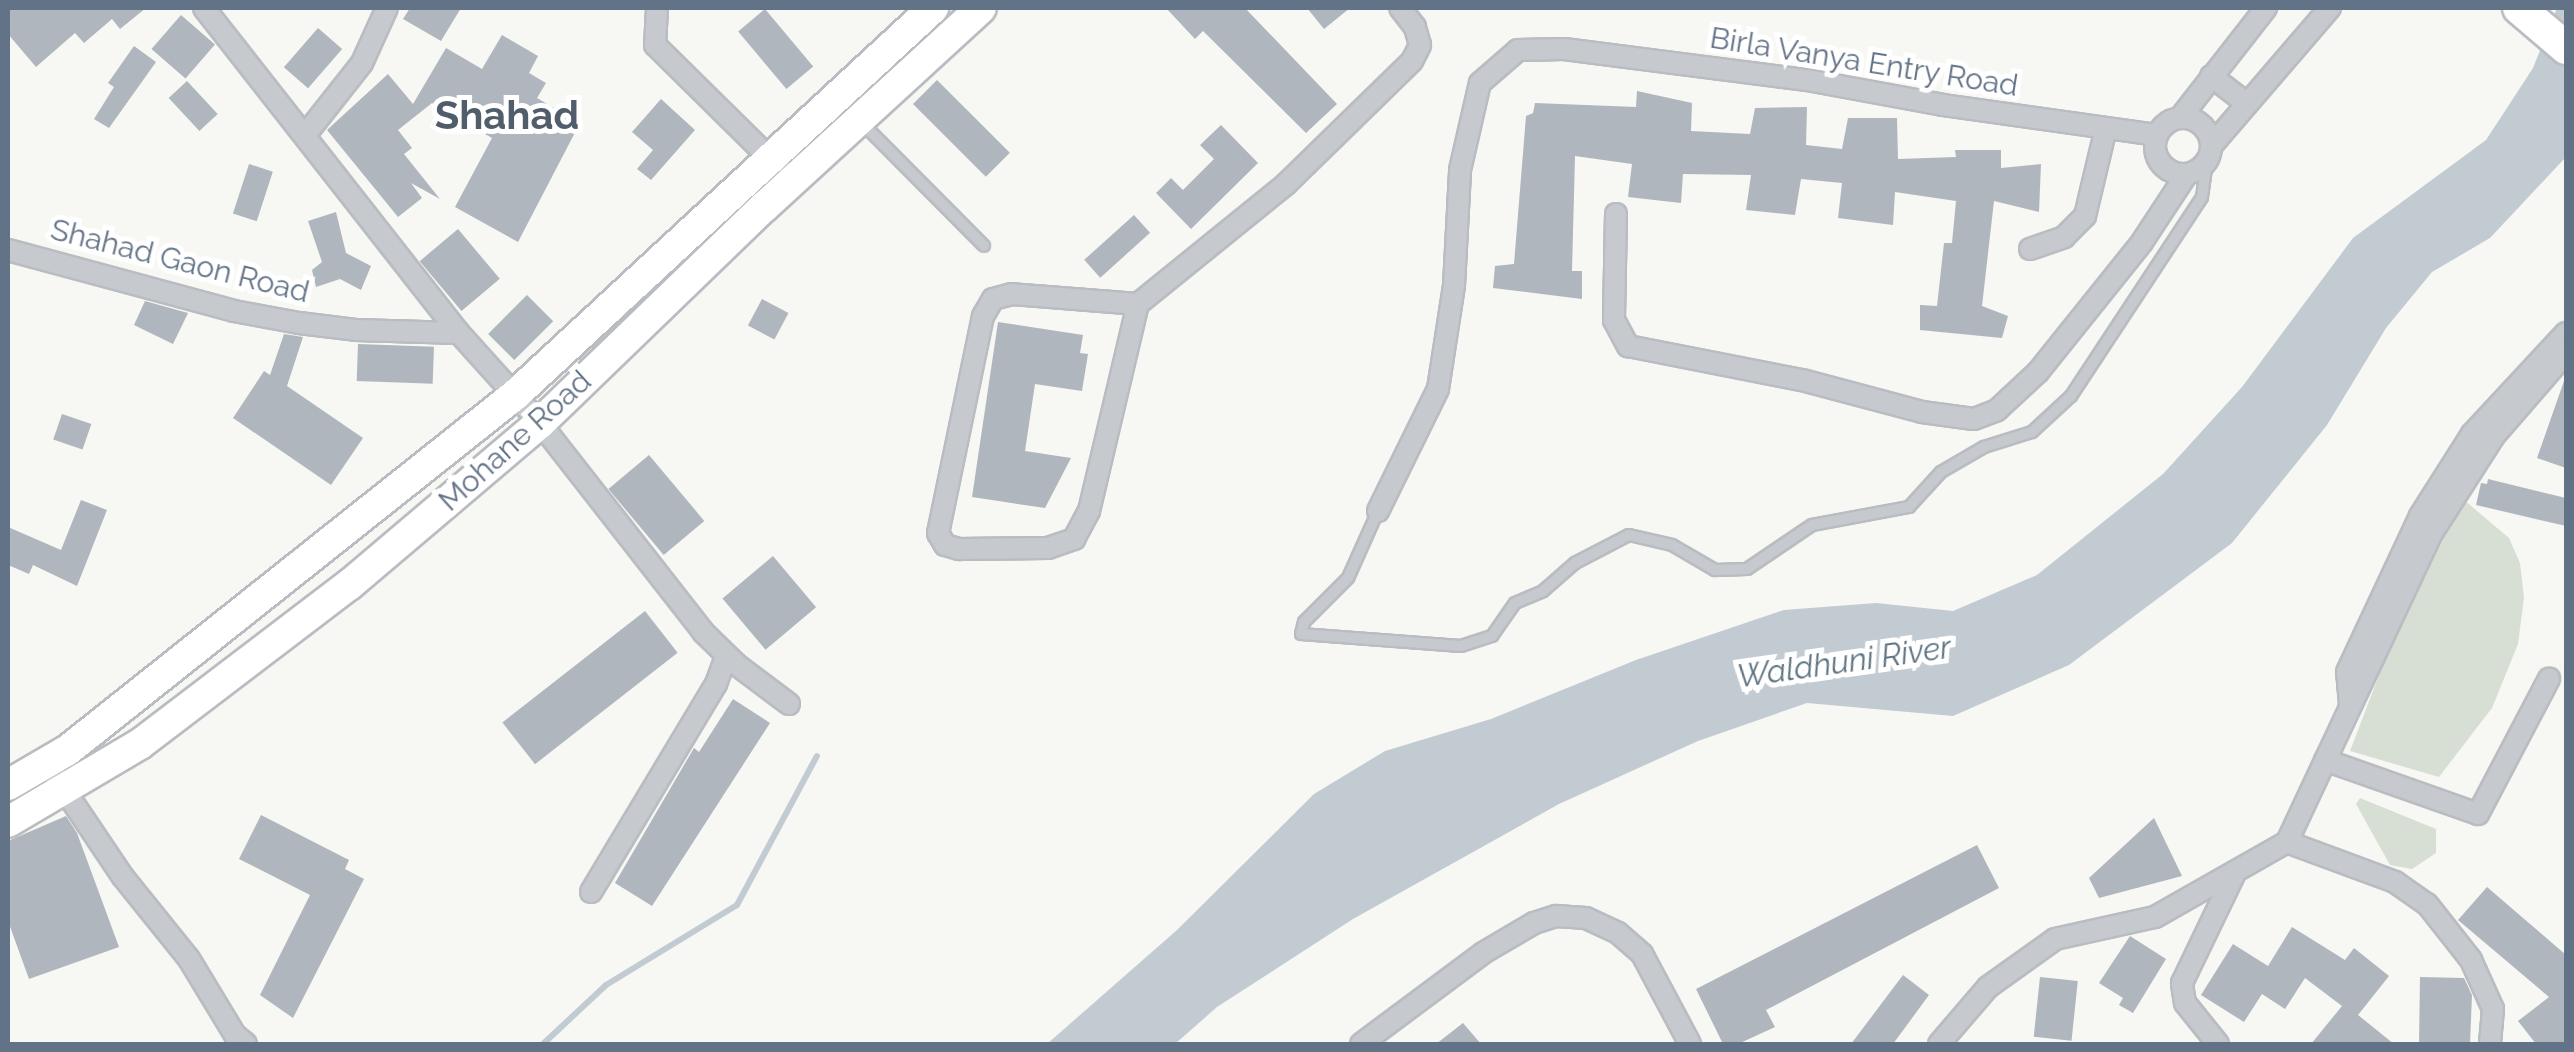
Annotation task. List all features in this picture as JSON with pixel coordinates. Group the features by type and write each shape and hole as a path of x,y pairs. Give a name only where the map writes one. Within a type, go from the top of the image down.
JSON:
{"highway":[{"path":"2519,8 2566,48"}],"main road":[{"name":"Mohane Road","path":"8,822 67,791 140,744 334,596 540,423 933,8"},
{"name":"Mohane Road","path":"8,785 48,764 515,395 782,169 858,119 981,8"}],"street":[{"path":"204,8 459,333 540,423 726,656 789,704"},
{"path":"306,134 362,62 387,8"},
{"path":"657,8 654,45 782,169"},
{"path":"1138,304 1012,294 993,299 983,316 938,533 946,544 959,548 1048,548 1074,539 1090,511 1138,304 1286,184 1412,61 1420,45 1415,27 1400,8"},
{"path":"2186,175 2160,163 2157,135 2180,118 2266,8"},
{"path":"1616,214 1614,320 1628,346 1802,380 1922,412 1974,419 1998,410 2038,372 2142,242 2186,175 2210,153 2246,102 2330,8"},
{"name":"Birla Vanya Entry Road","path":"1378,511 1438,389 1454,286 1460,170 1480,83 1518,50 1564,49 1807,80 1862,92 2157,135"},
{"path":"2211,76 2246,102"},
{"path":"2180,118 2199,123 2210,153"},
{"path":"2030,248 2064,237 2084,216 2106,128"},
{"name":"Shahad Gaon Road","path":"8,250 234,311 299,323 356,330 459,333"},
{"path":"2350,705 2346,672 2420,516 2472,434 2566,332"},
{"path":"1938,1044 1988,987 2055,939 2155,916 2234,876 2287,842 2350,705 2367,679 2403,590 2459,485 2494,436 2566,353"},
{"path":"592,892 716,684 726,656"},
{"path":"2324,760 2478,814 2550,679"},
{"path":"48,764 123,877 189,959 235,1035 246,1044"},
{"path":"2287,842 2395,882 2427,904 2471,960 2493,1008 2490,1044"},
{"path":"2218,1044 2186,1003 2182,982 2234,876"},
{"path":"1361,1044 1483,953 1534,923 1556,916 1586,918 1618,933 1642,954 1690,1044"}],"lane":[{"path":"858,119 984,246"},
{"path":"1378,511 1348,578 1304,622 1301,634 1461,646 1492,636 1515,603 1543,591 1574,562 1628,535 1672,545 1716,570 1747,569 1812,526 1908,507 1941,472 1984,447 2032,432 2071,396 2202,197 2210,153"}],"shaded area":[{"path":"2464,500 2509,538 2520,563 2524,598 2518,644 2492,708 2439,777 2350,751 2408,599"},
{"path":"2360,798 2436,829 2436,853 2412,869 2390,865 2356,804"}],"water":[{"name":"Waldhuni River","path":"2557,8 2566,8 2565,158 2490,238 2432,272 2386,328 2327,425 2232,543 2069,665 1953,716 1807,703 1698,741 1559,804 1353,919 1217,1007 1175,1044 1047,1044 1177,930 1314,794 1385,751 1491,719 1636,660 1784,610 1876,603 1953,611 2037,575 2163,474 2242,387 2353,238 2486,140 2533,68"}],"building":[{"path":"8,8 146,8 120,29 112,19 84,43 75,33 36,67 8,34"},
{"path":"410,8 461,8 441,41 403,19"},
{"path":"1166,8 1245,8 1337,104 1306,133 1203,31 1195,39"},
{"path":"1307,8 1350,8 1324,29"},
{"path":"765,9 813,66 786,89 738,31"},
{"path":"181,15 215,45 185,78 151,49"},
{"path":"318,28 342,49 308,88 284,67"},
{"path":"502,35 538,56 529,73 546,83 537,98 580,123 518,242 455,207 492,138 432,103 398,130 412,148 404,154 440,199 411,183 422,198 398,217 327,130 388,74 413,104 446,48 482,69"},
{"path":"134,46 156,62 109,128 94,119 114,87 108,83"},
{"path":"937,80 1010,153 986,177 913,104"},
{"path":"187,81 218,114 199,131 169,98"},
{"path":"1637,91 1692,103 1691,131 1750,134 1755,108 1807,107 1806,145 1842,149 1848,118 1897,118 1898,159 1956,157 1955,150 2001,150 2001,168 2041,164 2039,212 1994,201 1982,306 2008,316 2002,338 1920,330 1920,305 1937,306 1944,243 1952,243 1956,201 1895,192 1893,225 1838,218 1842,183 1801,179 1795,215 1746,210 1751,175 1683,174 1681,203 1628,197 1632,164 1575,156 1572,271 1582,271 1582,299 1493,288 1495,266 1514,264 1526,116 1533,113 1535,103 1636,107"},
{"path":"661,99 695,130 651,180 637,169 653,150 632,132"},
{"path":"1221,125 1258,163 1191,229 1156,193 1171,178 1183,190 1214,159 1200,145"},
{"path":"249,164 273,172 257,221 233,213"},
{"path":"336,212 346,253 371,266 361,290 340,279 316,287 312,270 322,262 308,221"},
{"path":"1134,215 1150,233 1100,278 1084,260"},
{"path":"458,229 500,279 461,311 420,261"},
{"path":"527,295 553,321 514,360 488,334"},
{"path":"762,299 788,313 774,340 748,325"},
{"path":"145,301 188,313 173,344 134,325"},
{"path":"998,322 1083,335 1080,353 1088,354 1082,391 1035,384 1025,451 1071,458 1045,508 972,497"},
{"path":"284,334 303,337 287,386 363,438 331,485 233,418 264,371 270,375"},
{"path":"358,344 434,347 433,384 357,381"},
{"path":"2566,382 2566,468 2537,458"},
{"path":"62,414 91,424 83,450 53,440"},
{"path":"649,455 704,521 664,555 608,489"},
{"path":"2488,479 2566,498 2566,526 2476,505 2481,483 2487,484"},
{"path":"81,500 107,510 77,586 33,565 29,574 8,565 8,527 61,550"},
{"path":"773,556 816,607 766,650 722,598"},
{"path":"645,611 678,653 535,764 502,722"},
{"path":"733,699 770,723 652,906 615,883 694,748 699,752"},
{"path":"261,815 349,860 345,869 364,879 293,1018 260,995 310,895 239,859"},
{"path":"66,816 77,833 119,947 29,979 8,921 8,841"},
{"path":"2154,818 2182,876 2099,898 2089,878"},
{"path":"1977,845 1999,888 1766,1010 1775,1027 1738,1044 1723,1044 1696,989"},
{"path":"2487,887 2566,955 2566,1044 2536,1044 2518,1021 2549,997 2458,920"},
{"path":"2292,927 2345,960 2354,948 2389,976 2358,1015 2394,1044 2311,1044 2342,1006 2305,978 2285,1009 2262,994 2244,1022 2201,995 2233,944 2268,966"},
{"path":"2130,936 2166,959 2133,1013 2119,1005 2123,998 2099,983"},
{"path":"1903,975 1929,995 1893,1044 1851,1044"},
{"path":"2040,977 2078,981 2072,1041 2034,1037"},
{"path":"2420,977 2464,978 2472,995 2470,1044 2419,1044"},
{"path":"1463,1023 1481,1044 1436,1044"}],"waterway":[{"path":"543,1044 606,985 737,905 817,756"}],"district":[{"name":"Shahad","path":"507,115"}]}
